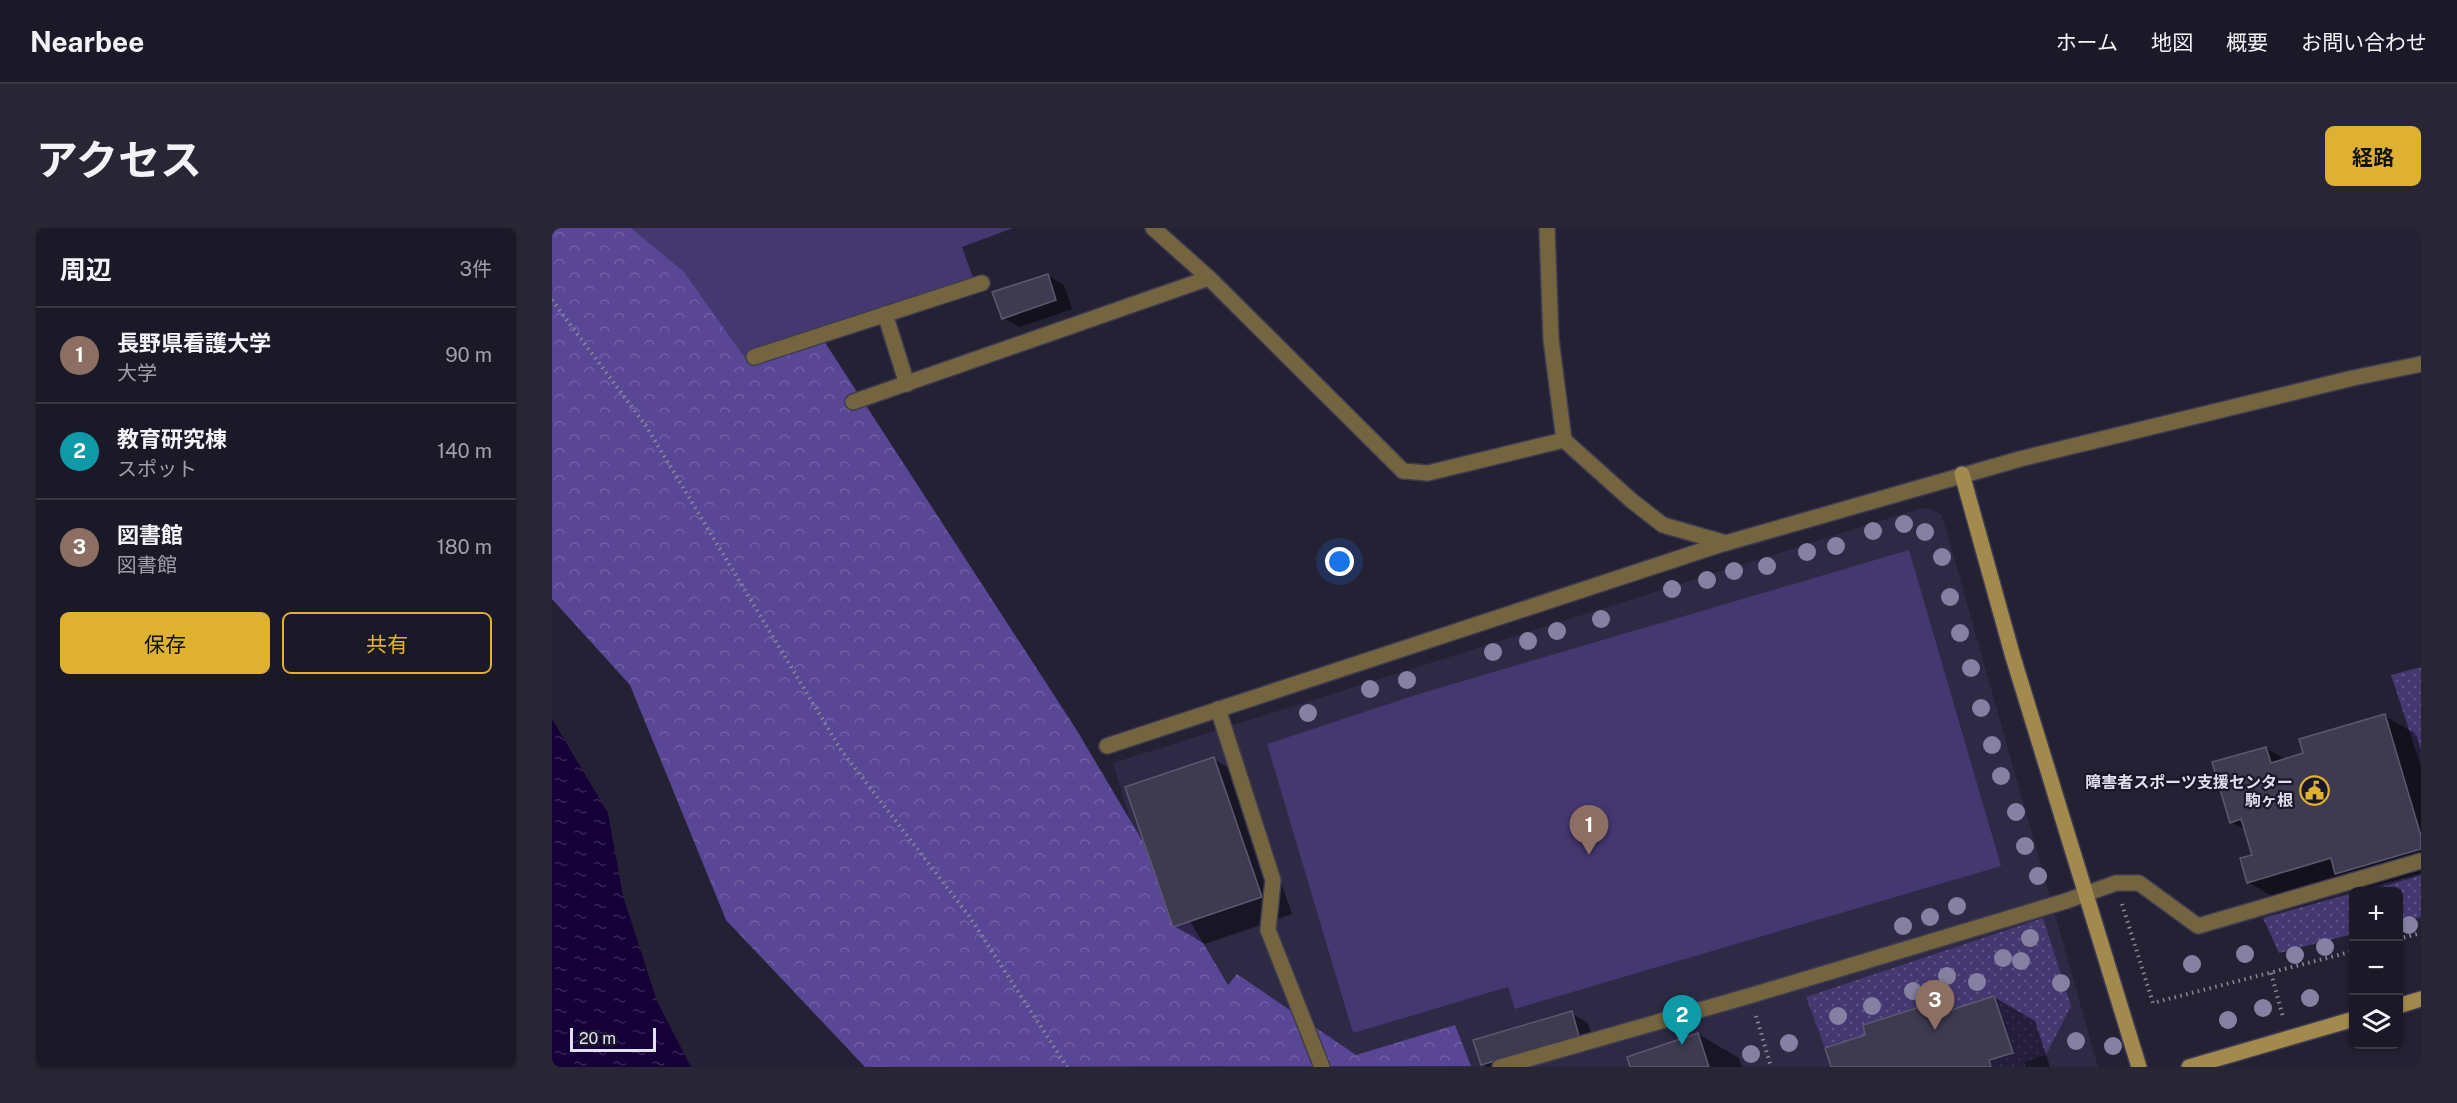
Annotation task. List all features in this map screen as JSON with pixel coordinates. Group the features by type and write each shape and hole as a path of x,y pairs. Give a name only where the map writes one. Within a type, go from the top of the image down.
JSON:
{"street":[{"path":"1153,228 1209,278 1403,471 1428,474 1564,440"},
{"path":"1547,228 1551,339 1564,440 1632,501 1663,525 1726,543"},
{"path":"853,402 1209,278"},
{"path":"754,357 982,283"},
{"path":"885,314 907,384"},
{"path":"1107,746 1726,543 1962,474 2341,381 2421,364"},
{"path":"1962,474 2013,657 2139,1067"},
{"path":"1218,710 1273,880 1268,930 1322,1067"},
{"path":"1500,1067 1749,996 2116,883 2139,883 2198,926 2421,861"},
{"path":"2403,1004 2421,999"},
{"path":"2189,1067 2349,1020"}],"path":[{"path":"552,300 646,426 841,750 969,916 1067,1067"},
{"path":"2116,883 2153,1003 2349,952"},
{"path":"2403,938 2421,933"},
{"path":"2271,973 2289,1038"},
{"path":"1749,996 1771,1067"}],"shaded area":[{"path":"631,228 1013,228 962,247 974,280 745,358 684,272"},
{"path":"1921,508 1933,510 1942,515 2098,1067 1227,1067 1168,947 1113,763"},
{"path":"1909,550 2001,866 1515,1009 1508,987 1353,1033 1267,744 1422,693"},
{"path":"2421,667 2421,766 2391,675"},
{"path":"2421,873 2421,917 2403,922 2403,887 2371,887"},
{"path":"2349,894 2349,935 2279,953 2263,918"},
{"path":"2043,918 2071,1006 2046,1055 2024,1062 2026,1067 1991,1067 1989,1060 2012,1052 1994,996 1945,1012 1941,1000 1863,1025 1865,1035 1825,1048 1806,997"}],"green space":[{"path":"552,228 696,228 800,304 1076,729 1228,985 1237,974 1356,1055 1455,1025 1471,1066 865,1067 726,920 630,685 552,599"}],"water":[{"path":"552,719 608,813 623,896 657,1001 691,1067 552,1067"}],"building":[{"path":"1048,274 1056,300 1002,319 992,292"},
{"name":"障害者スポーツ支援センター 駒ヶ根","path":"2385,714 2421,836 2421,849 2335,874 2331,858 2247,883 2240,858 2252,855 2241,819 2230,823 2212,762 2266,747 2271,763 2303,753 2299,739"},
{"path":"1214,757 1262,897 1173,927 1125,787"},
{"path":"1994,996 2013,1053 1989,1060 1991,1067 1831,1067 1825,1048 1865,1035 1863,1025 1942,1000 1945,1012"},
{"path":"1572,1011 1579,1036 1481,1065 1473,1040"},
{"path":"1698,1033 1709,1067 1630,1067 1627,1057"}],"place":[{"name":"障害者スポーツ支援センター 駒ヶ根","path":"2314,791"},
{"name":"長野県看護大学","path":"1589,855"},
{"name":"図書館","path":"1935,1030"},
{"name":"教育研究棟","path":"1682,1045"}]}
